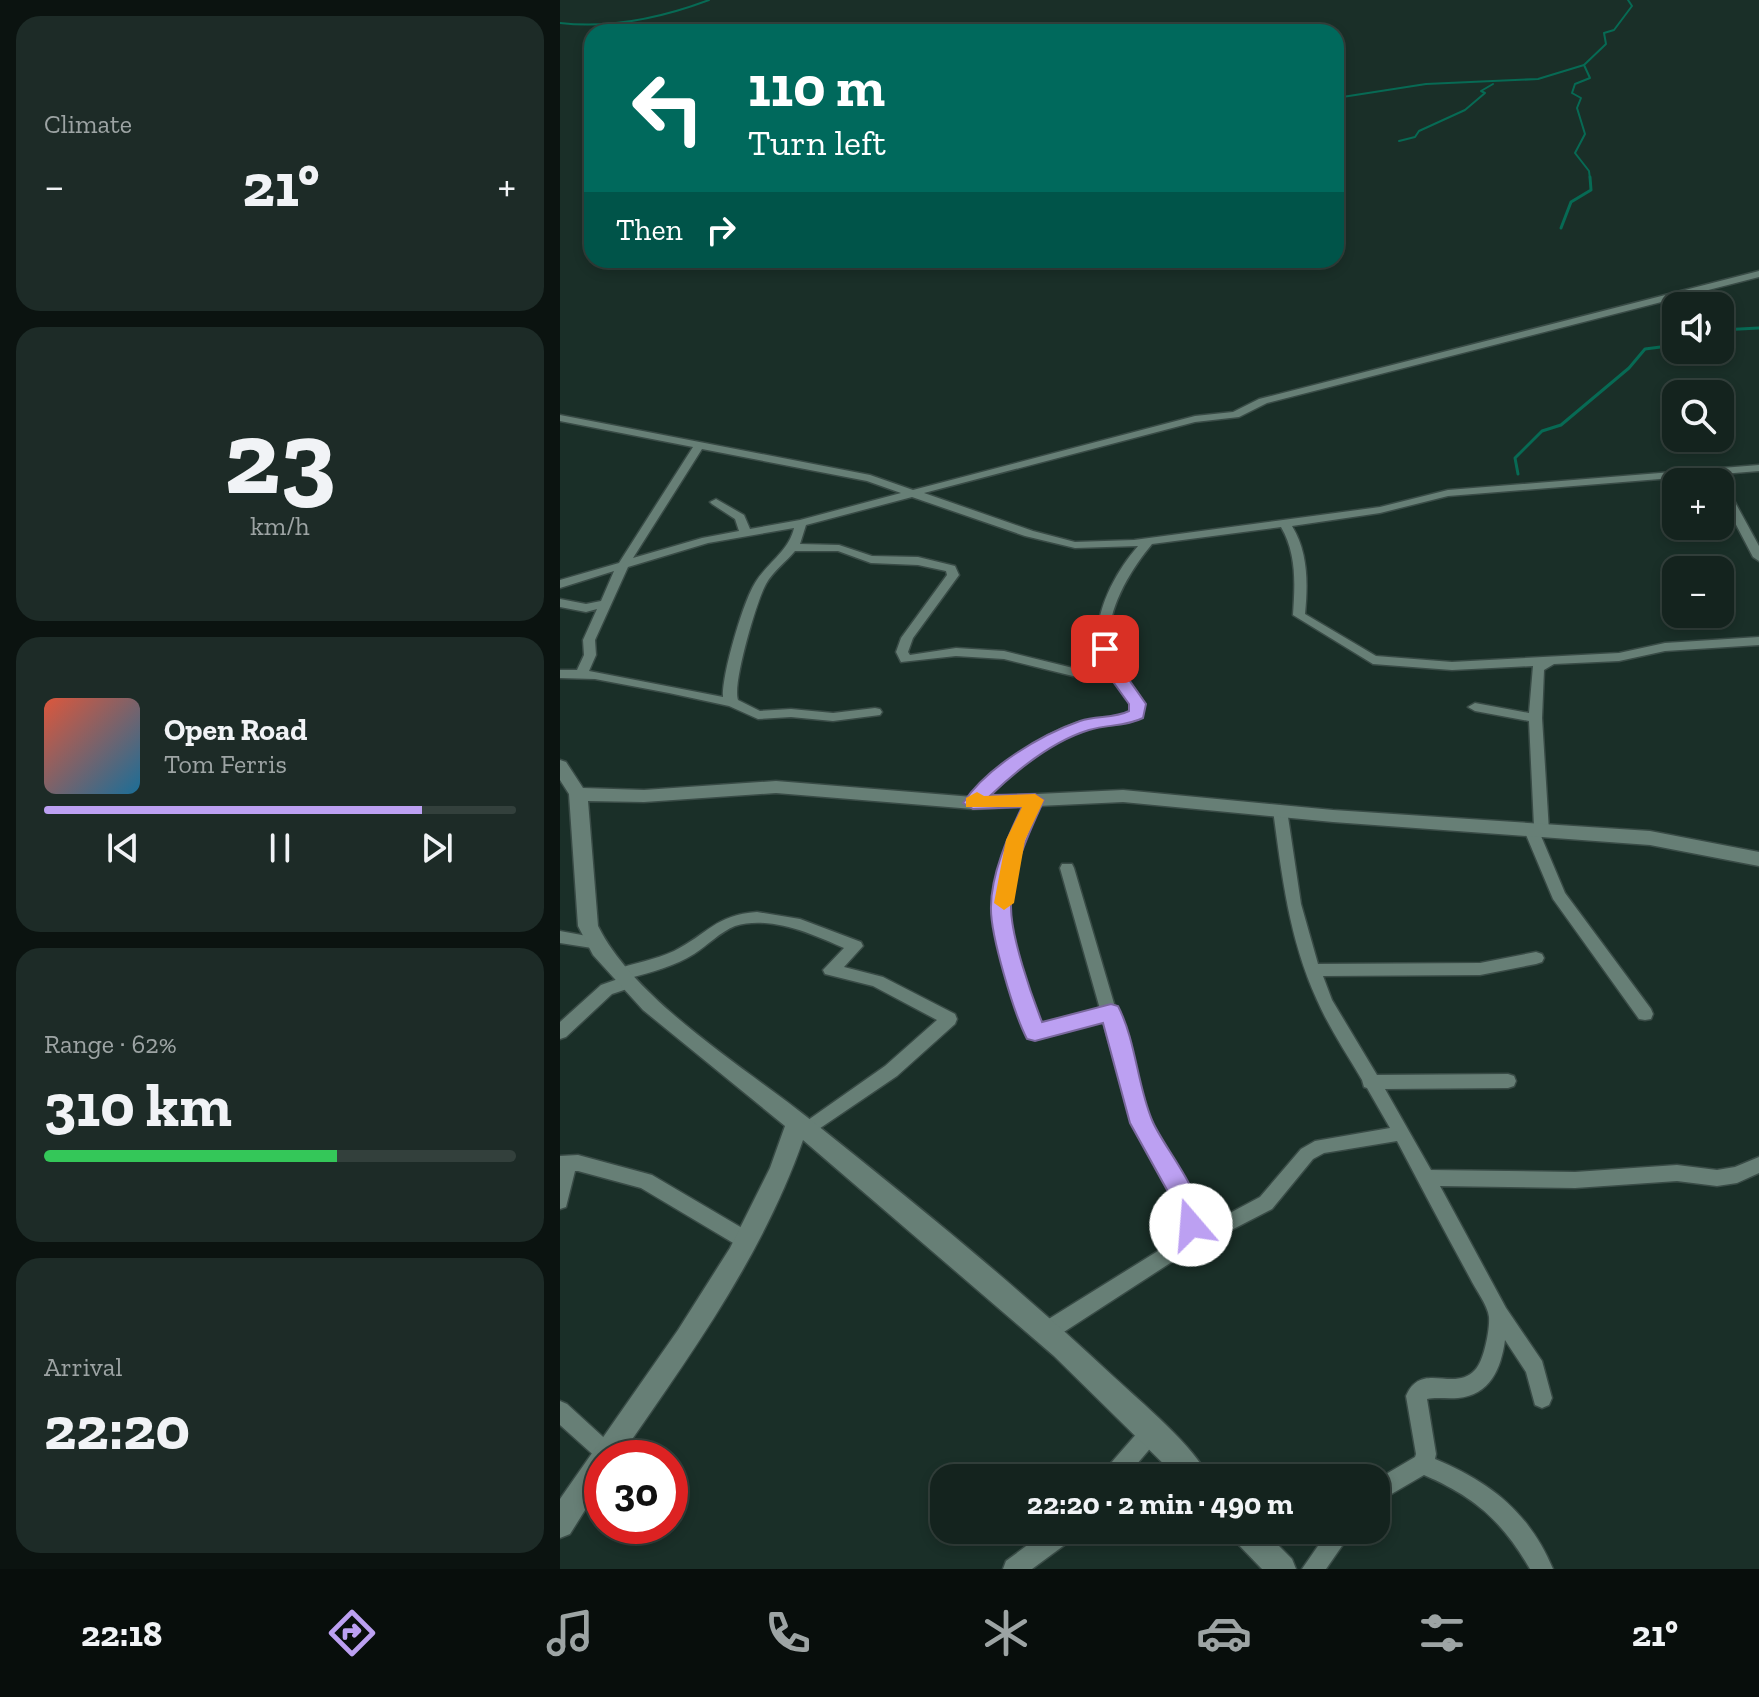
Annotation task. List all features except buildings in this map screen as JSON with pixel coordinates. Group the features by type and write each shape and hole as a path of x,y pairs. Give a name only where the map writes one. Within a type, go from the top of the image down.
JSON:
{"street":[{"path":"560,584 745,532 801,523 1195,419 1235,415 1263,401 1759,274"},
{"path":"560,418 870,478 1060,543 1148,542 1380,510 1448,493 1662,483"},
{"path":"582,673 590,655 589,640 623,565 699,445"},
{"path":"1734,475 1759,468"},
{"path":"716,502 740,517 745,532"},
{"path":"1734,511 1759,557"},
{"path":"1284,522 1292,533 1301,571 1299,615 1373,660 1452,666 1619,657 1665,647 1759,641"},
{"path":"733,703 729,688 751,616 753,597 769,573 794,547 801,523"},
{"path":"973,803 1005,772 1059,737 1087,724 1124,720 1137,714 1138,704 1115,672 1105,649 1112,599 1122,572 1148,542"},
{"path":"794,547 839,548 871,559 918,561 951,569 953,575 907,638 902,652 906,659 956,652 1004,655 1073,672 1115,672"},
{"path":"560,603 586,608 604,604"},
{"path":"1547,661 1538,668 1535,718 1537,830 1558,895 1645,1014"},
{"path":"560,674 582,673 733,703 758,715 791,713 833,717 875,712"},
{"path":"1475,707 1535,718"},
{"path":"560,766 578,794 592,942 624,978 1046,1332 1183,1464"},
{"path":"578,794 644,796 776,787 973,803 1123,796 1650,838 1759,859"},
{"path":"1035,800 1015,840 1001,907 1019,992 1035,1033 1111,1012"},
{"path":"1280,810 1293,904 1305,950 1325,1001 1402,1133 1499,1314 1535,1368 1542,1398"},
{"path":"1067,868 1141,1123 1190,1212 1191,1225 1173,1252"},
{"path":"560,1032 607,989 624,978 676,956 719,928 741,919 798,922 855,946 831,970 877,981 949,1019 891,1071 802,1126 747,1241 615,1440"},
{"path":"560,937 592,942"},
{"path":"1314,970 1480,969 1536,958"},
{"path":"1370,1082 1508,1081"},
{"path":"1046,1332 1173,1252 1266,1203 1307,1154 1321,1146 1402,1133"},
{"path":"560,1201 563,1164 578,1163 646,1181 747,1241"},
{"path":"1425,1178 1575,1180 1688,1173 1717,1178 1737,1175 1759,1165"},
{"path":"1390,1484 1423,1464 1426,1454 1416,1396 1423,1388 1459,1389 1478,1384 1491,1368 1499,1314"},
{"path":"560,1411 588,1440"},
{"path":"1123,1464 1152,1431"},
{"path":"1423,1464 1473,1484 1506,1514 1542,1569"},
{"path":"560,1524 584,1487"},
{"path":"1014,1569 1047,1544"},
{"path":"1258,1544 1282,1569"},
{"path":"1313,1569 1332,1544"}],"waterway":[{"path":"560,23 617,23 673,12 709,0"},
{"path":"1584,65 1606,44 1604,33 1614,30 1632,6 1628,0"},
{"path":"1344,97 1426,84 1538,79 1584,65"},
{"path":"1584,65 1590,78 1575,84 1572,93 1581,98 1577,108 1585,134 1575,153 1589,171 1590,179"},
{"path":"1399,141 1415,137 1419,131 1465,110 1485,93 1481,91 1493,84"},
{"path":"1561,228 1571,202 1591,190 1590,177"},
{"path":"1734,329 1759,328"},
{"path":"1518,474 1515,458 1542,431 1561,425 1629,368 1645,349 1662,347"}],"slow traffic":[{"path":"977,799 973,803 1035,800 1015,840 1004,903"}],"route":[{"path":"1105,649 1109,665 1138,704 1137,714 1124,720 1087,724 1059,737 1005,772 973,803 1035,800 1015,840 1001,907 1008,953 1019,992 1035,1033 1111,1012 1141,1123 1184,1197 1191,1225"}]}
